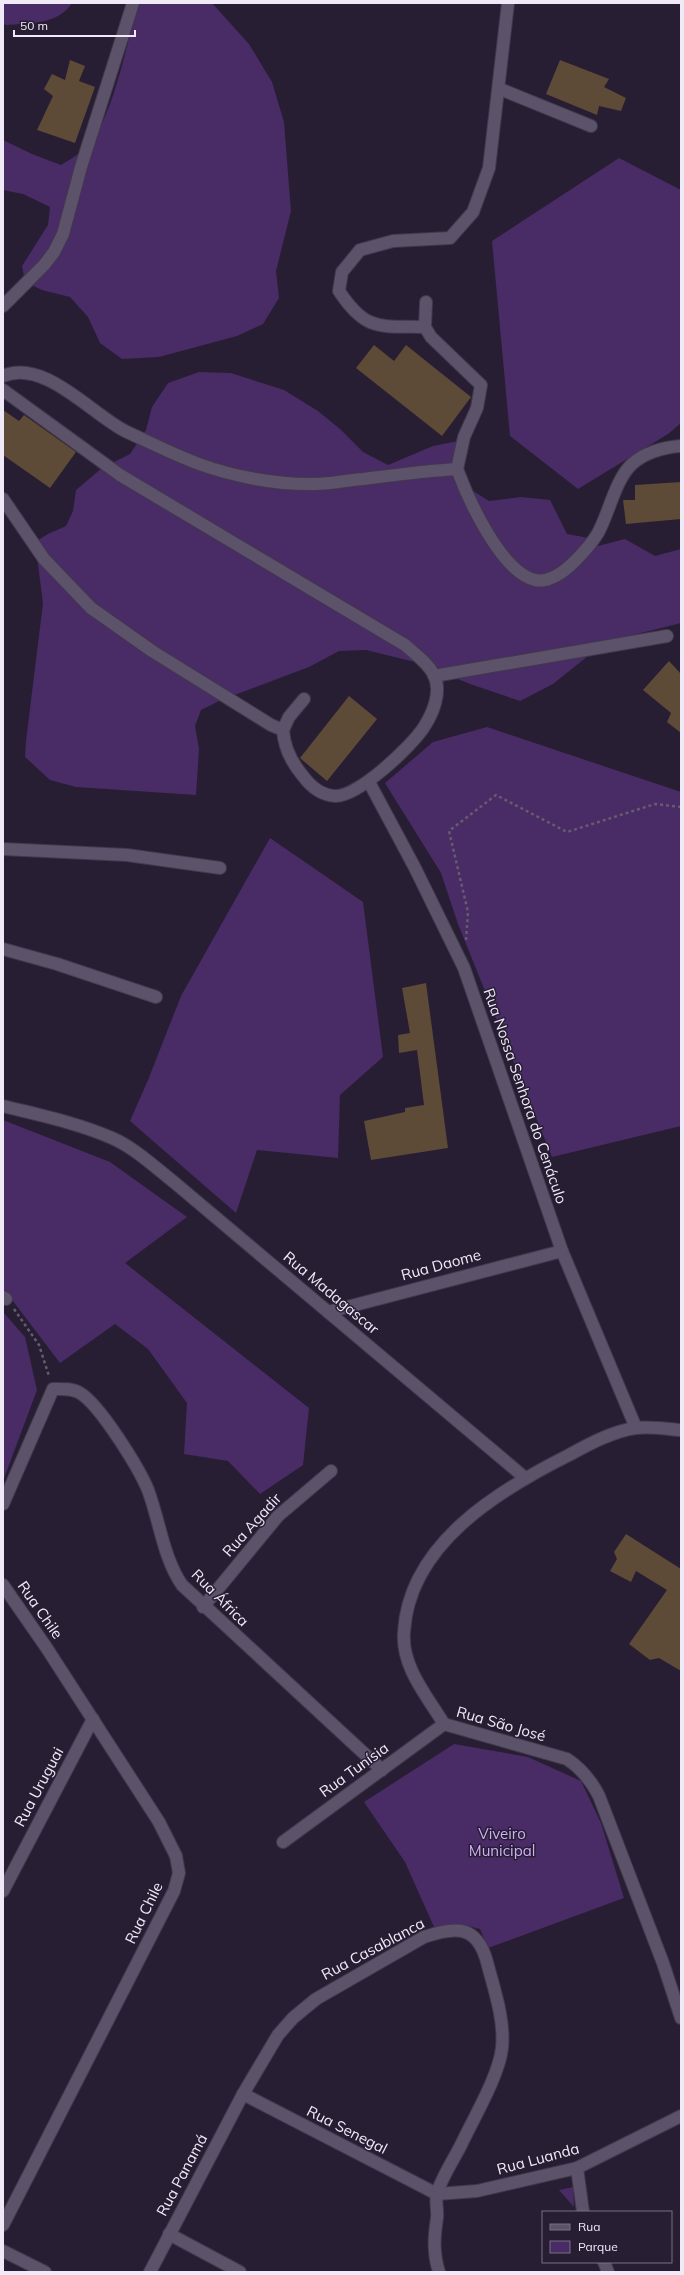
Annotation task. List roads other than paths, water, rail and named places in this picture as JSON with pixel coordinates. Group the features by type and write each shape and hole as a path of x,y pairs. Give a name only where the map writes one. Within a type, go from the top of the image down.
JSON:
{"street":[{"path":"3,306 44,265 54,252 63,234 81,168 133,3"},
{"path":"425,327 375,326 358,315 352,311 339,291 342,272 360,250 393,241 450,238 474,212 490,168 500,89 508,3"},
{"path":"500,89 592,126"},
{"path":"426,302 425,327 431,336 481,385 477,408 464,437 457,469 463,487 483,527 500,553 519,571 536,580 548,579 564,572 597,534 630,466 642,456 681,446"},
{"path":"3,376 19,372 43,378 79,398 124,431 200,464 264,479 316,484 425,470 457,469"},
{"path":"3,390 120,475 405,645 424,660 434,676 437,688 436,703 424,728 369,782 350,793 336,796 321,793 310,785 296,768 284,742 283,730 289,717 304,699"},
{"path":"3,499 44,559 91,608 152,651 271,725 283,730"},
{"path":"434,676 667,636"},
{"name":"Rua Nossa Senhora do Cenáculo","path":"369,782 415,868 464,968 562,1250 636,1428"},
{"path":"3,849 127,855 220,868"},
{"path":"3,949 56,964 156,996"},
{"name":"Rua Madagascar","path":"3,1106 35,1114 114,1139 175,1183 524,1477"},
{"name":"Rua Daome","path":"328,1312 562,1250"},
{"name":"Rua África","path":"3,1504 53,1389 79,1392 90,1401 105,1419 147,1488 176,1576 182,1585 203,1607 382,1770"},
{"name":"Rua São José","path":"681,1430 636,1428 593,1443 524,1477 488,1502 446,1541 423,1567 413,1590 403,1633 405,1654 414,1675 444,1724 567,1760 580,1768 592,1781 663,1963 681,2018"},
{"name":"Rua Agadir","path":"203,1607 278,1516 331,1471"},
{"name":"Rua Chile","path":"3,1585 46,1647 159,1822 176,1856 179,1873 174,1891 3,2224"},
{"name":"Rua Uruguai","path":"3,1891 93,1719"},
{"name":"Rua Tunísia","path":"282,1842 444,1724"},
{"name":"Rua Casablanca","path":"243,2094 278,2035 293,2018 316,1999 424,1937 442,1931 469,1932 478,1940 485,1955 497,2002 502,2027 502,2048 496,2070 437,2194 437,2218 434,2233 439,2272"},
{"name":"Rua Senegal","path":"243,2094 437,2194"},
{"name":"Rua Panamá","path":"150,2272 243,2094"},
{"name":"Rua Luanda","path":"437,2194 484,2190 577,2168 663,2127 681,2116"},
{"name":"Rua Luanda","path":"663,2127 681,2126"},
{"path":"577,2168 584,2211"},
{"path":"169,2234 240,2272"},
{"path":"3,2251 45,2272"}],"park label":[{"name":"Viveiro Municipal","path":"502,1842"}]}
